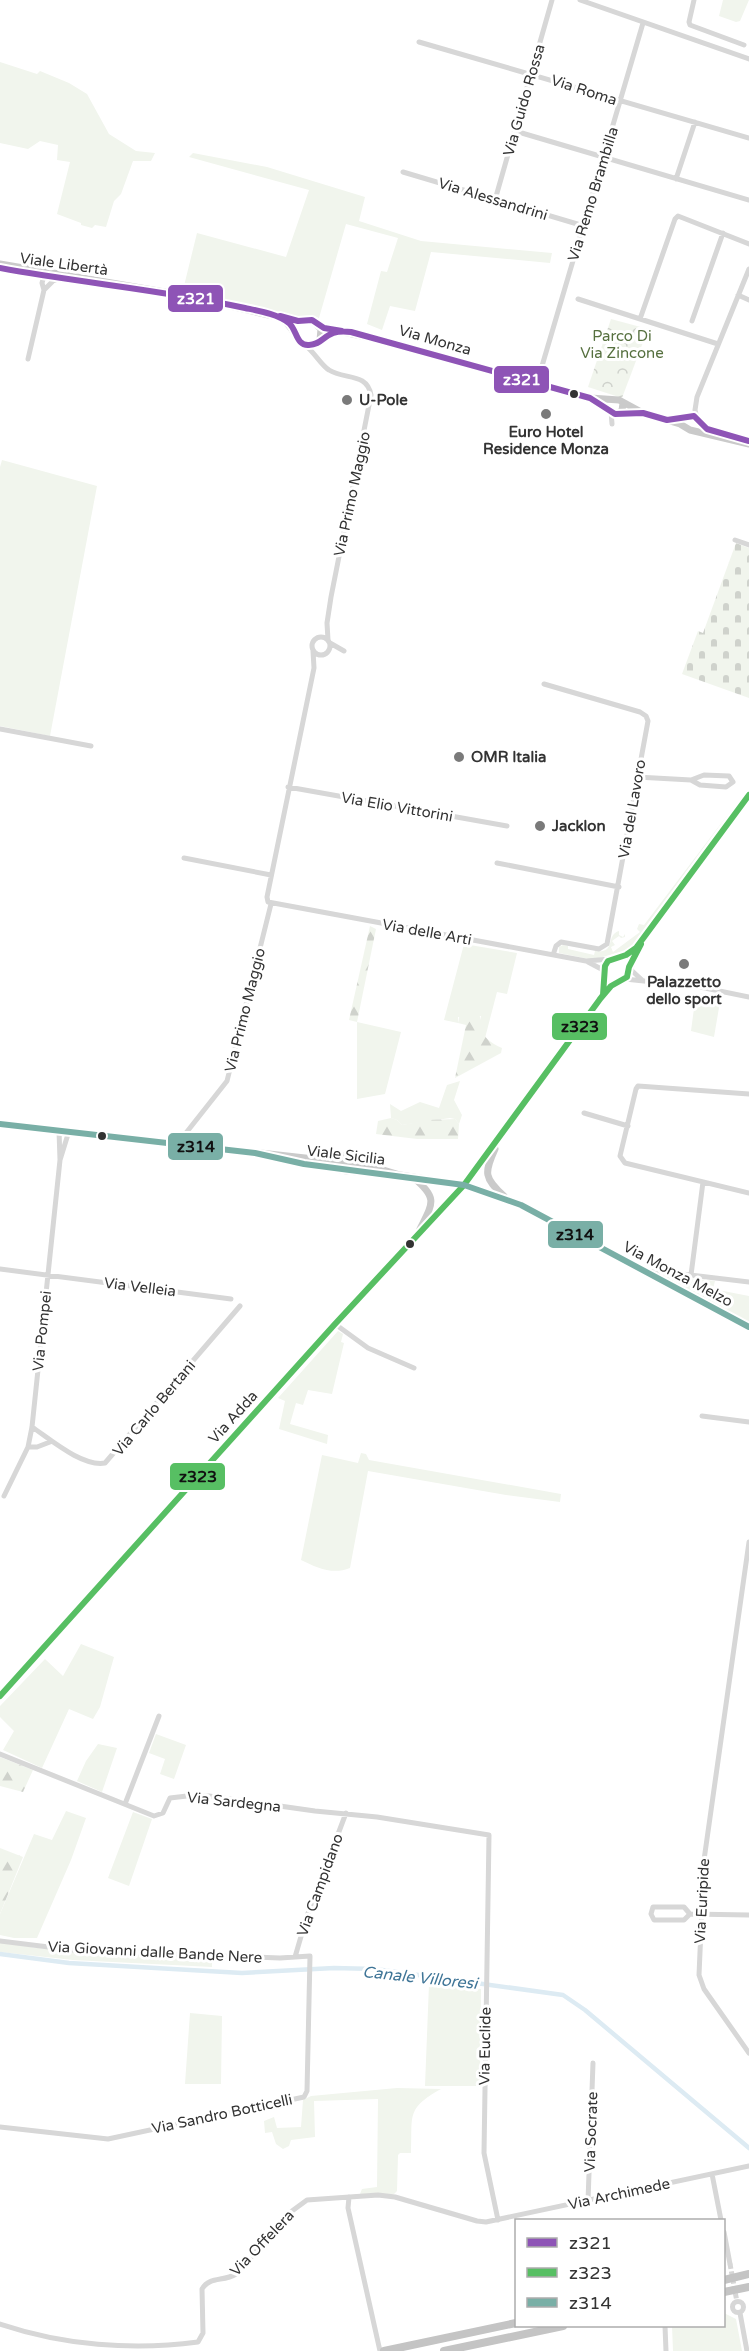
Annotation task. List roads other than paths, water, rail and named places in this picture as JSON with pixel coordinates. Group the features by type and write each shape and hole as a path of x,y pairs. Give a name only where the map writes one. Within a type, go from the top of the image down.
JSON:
{"highway":[{"path":"725,2280 749,2274"},
{"path":"725,2292 749,2287"},
{"path":"384,2351 515,2323"},
{"path":"444,2351 554,2327"}],"main road":[{"name":"Viale Libertà","path":"0,266 44,276 60,277"},
{"name":"Viale Libertà","path":"0,266 124,286 303,321"},
{"path":"264,313 285,321 296,333 298,340 305,345 312,345 329,334 341,331"},
{"path":"296,333 303,321 312,320 320,327 322,333 319,341"},
{"name":"Via Monza","path":"320,327 385,341 590,398 614,400"},
{"name":"Via Monza","path":"590,398 610,410"},
{"path":"643,413 620,413 610,410 610,404 614,400 619,400 643,413 689,428 749,442"},
{"path":"620,413 624,408 623,403"},
{"path":"689,428 698,427 693,419"},
{"path":"689,428 686,422 693,419"},
{"path":"667,420 693,419 707,429 749,442"},
{"path":"603,995 605,966 614,958 633,951 749,795"},
{"path":"505,1198 492,1185 488,1176 488,1167 499,1138 603,995 621,981 649,931"},
{"path":"614,958 625,960 629,968"},
{"path":"605,972 610,980 621,981"},
{"name":"Viale Sicilia","path":"0,1124 305,1158 379,1175 400,1174"},
{"name":"Via Adda","path":"0,1696 335,1324 464,1185 499,1138"},
{"name":"Viale Sicilia","path":"255,1153 304,1164 342,1168 353,1165 464,1185"},
{"path":"346,1155 352,1159 353,1165 342,1168 339,1158 346,1155"},
{"path":"305,1158 346,1155 369,1162 380,1169"},
{"path":"413,1176 428,1189 432,1198 431,1207 419,1234"},
{"name":"Via Monza Melzo","path":"464,1185 505,1198 749,1327"}],"street":[{"name":"Via Guido Rossa","path":"495,200 552,0"},
{"path":"580,0 749,59"},
{"path":"694,0 689,23 744,45"},
{"name":"Via Remo Brambilla","path":"542,366 644,23"},
{"path":"722,49 725,38"},
{"name":"Via Roma","path":"419,42 749,138"},
{"path":"676,179 695,122"},
{"path":"515,131 749,200"},
{"name":"Via Alessandrini","path":"403,172 584,226"},
{"path":"640,319 678,216 749,244"},
{"path":"692,321 723,233"},
{"path":"693,419 697,398 749,269"},
{"path":"44,276 42,283 44,290"},
{"path":"28,359 44,290 52,281 60,277"},
{"path":"738,295 749,300"},
{"path":"578,299 718,345"},
{"path":"319,341 321,360"},
{"name":"Via Primo Maggio","path":"305,345 331,371 362,380 369,388 371,395 327,623 329,641 327,654 314,668"},
{"path":"524,379 535,375 542,366"},
{"path":"542,366 544,379 551,387"},
{"path":"735,540 749,545"},
{"name":"Via Primo Maggio","path":"182,1138 227,1081 270,903 267,897 271,875 314,668 312,644 327,623"},
{"path":"313,651 319,656 345,651 323,637 318,638"},
{"name":"Via del Lavoro","path":"544,684 645,714 648,724 611,934 605,947 595,948 564,941 558,944 553,955"},
{"path":"0,729 91,746"},
{"path":"637,777 691,780 706,775 729,776 733,782 726,787 700,785 691,780"},
{"name":"Via Elio Vittorini","path":"288,787 507,826"},
{"path":"184,858 271,875"},
{"path":"497,863 619,887"},
{"name":"Via delle Arti","path":"270,903 586,961 614,958"},
{"name":"Via delle Arti","path":"586,961 605,972"},
{"path":"629,968 645,981"},
{"path":"621,981 645,981 749,997"},
{"path":"749,1094 639,1086 636,1089 620,1155 620,1160 625,1163 749,1193"},
{"path":"584,1113 628,1126"},
{"name":"Via Pompei","path":"4,1496 28,1447 32,1427 60,1160 59,1131"},
{"name":"Via Pompei","path":"60,1160 69,1131"},
{"path":"691,1275 703,1182"},
{"name":"Via Velleia","path":"0,1269 231,1299"},
{"path":"647,1273 654,1271 749,1282"},
{"name":"Via Carlo Bertani","path":"32,1427 50,1442 91,1462 100,1464 109,1460 240,1306"},
{"path":"335,1324 368,1348 414,1368"},
{"path":"702,1416 749,1422"},
{"path":"28,1447 37,1447 50,1442"},
{"name":"Via Euripide","path":"749,1542 704,1860 699,1975 704,1989 749,2053"},
{"path":"125,1804 159,1716"},
{"name":"Via Sardegna","path":"0,1754 154,1816 163,1813 170,1798 209,1796 315,1811 346,1813 489,1835"},
{"name":"Via Campidano","path":"295,1957 307,1916 346,1813"},
{"name":"Via Euclide","path":"489,1835 484,2152 498,2220"},
{"path":"690,1914 684,1907 653,1907 651,1914 654,1920 684,1920 690,1914 749,1916"},
{"name":"Via Giovanni dalle Bande Nere","path":"0,1941 81,1951 236,1957 310,1956"},
{"name":"Via Sandro Botticelli","path":"0,2127 108,2139 246,2110 276,2101 304,2097 307,2091 310,1956"},
{"name":"Via Socrate","path":"588,2201 593,2063"},
{"name":"Via Archimede","path":"349,2197 378,2195 395,2197 477,2221 498,2220 749,2166"},
{"path":"712,2174 721,2219"},
{"path":"349,2197 348,2208 380,2351"},
{"name":"Via Offelera","path":"0,2324 44,2338 144,2348 198,2342 201,2340 204,2326 202,2289 205,2284 213,2279 226,2279 236,2274 296,2207 307,2200 349,2197"},
{"path":"725,2241 730,2264"},
{"path":"726,2308 733,2307 736,2302 741,2303 744,2307 740,2313 747,2351"},
{"path":"665,2327 666,2351"}],"waterway":[{"name":"Canale Villoresi","path":"0,1954 69,1963 242,1973 334,1968 375,1969 563,1995 585,2010 749,2148"}],"tunnel":[{"path":"730,2264 737,2302"}],"place":[{"name":"U-Pole","path":"347,400"},
{"name":"Euro Hotel Residence Monza","path":"546,414"},
{"name":"OMR Italia","path":"459,757"},
{"name":"Jacklon","path":"540,826"},
{"name":"Palazzetto dello sport","path":"684,964"}],"park label":[{"name":"Parco Di Via Zincone","path":"622,344"}]}
